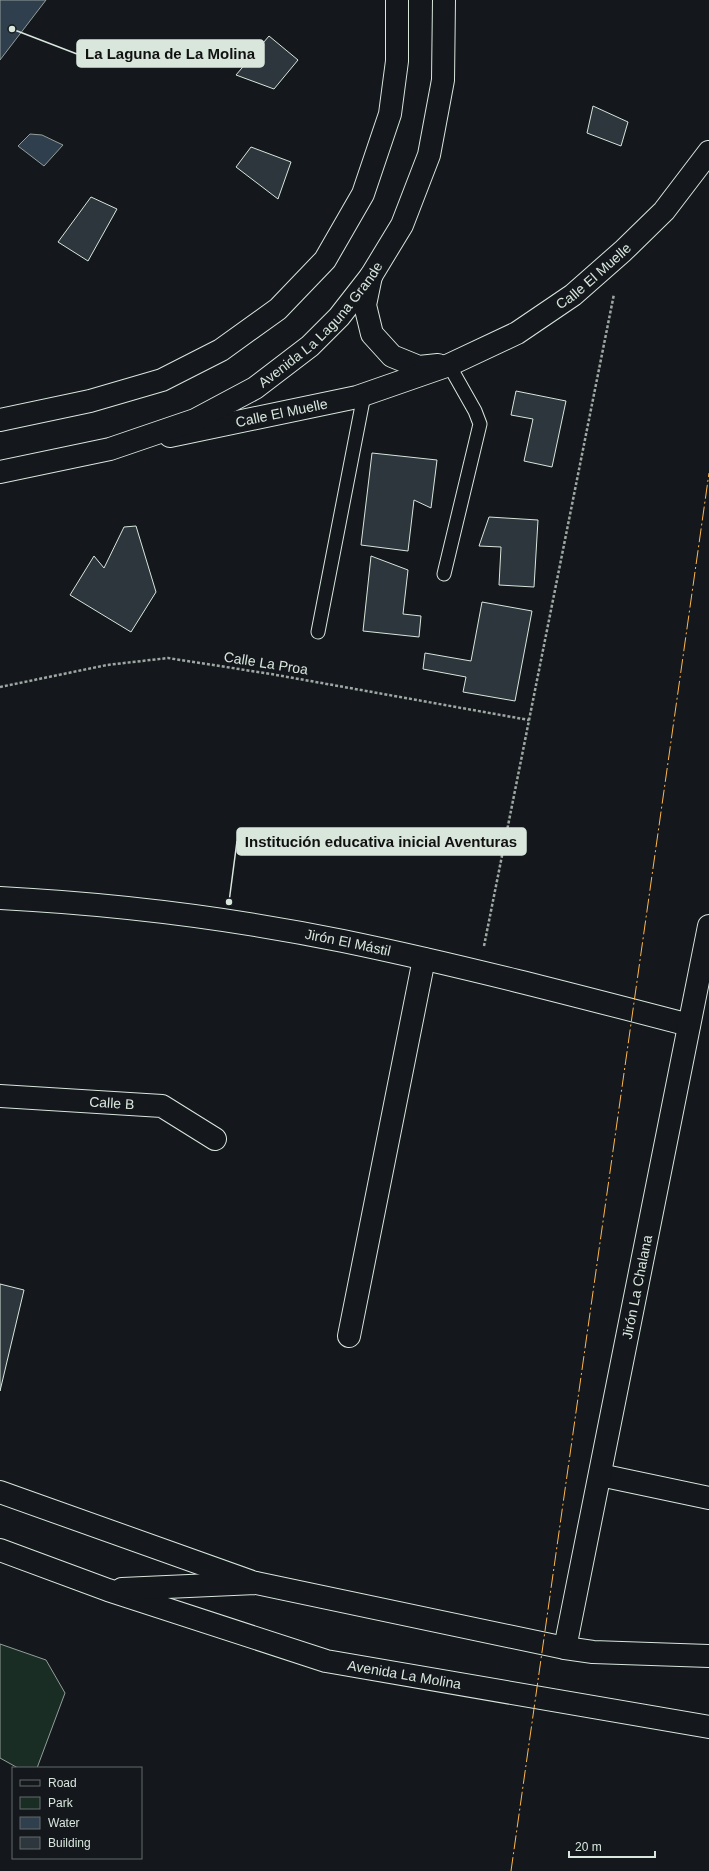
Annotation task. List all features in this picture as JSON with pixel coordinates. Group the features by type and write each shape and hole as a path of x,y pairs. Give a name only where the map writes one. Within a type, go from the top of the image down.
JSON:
{"street":[{"path":"0,420 90,400 162,380 221,350 278,309 325,260 363,194 390,114 397,61 397,0"},
{"name":"Avenida La Laguna Grande","path":"0,472 110,449 194,420 255,388 310,346 339,317 371,276 402,225 429,154 443,80 444,0"},
{"name":"Calle El Muelle","path":"110,449 364,395 449,365 518,333 573,294 623,251 664,211 709,152"},
{"name":"Calle El Muelle","path":"371,276 365,305 372,334 392,356 419,367 449,365"},
{"name":"Jirón El Mástil","path":"0,898 61,901 190,915 314,936 479,971 689,1025"},
{"name":"Jirón La Chalana","path":"565,1648 709,926"},
{"path":"349,1336 424,959"},
{"name":"Calle B","path":"0,1096 162,1106 215,1139"},
{"path":"600,1475 709,1498"},
{"path":"0,1492 256,1583"},
{"name":"Avenida La Molina","path":"0,1550 108,1590 326,1661 709,1728"},
{"name":"Avenida La Molina","path":"108,1590 256,1583 565,1648 593,1652 709,1656"}],"lane":[{"path":"444,574 480,424 475,411 449,365"},
{"path":"318,632 364,395"}],"path":[{"path":"479,971 615,290"},
{"name":"Calle La Proa","path":"0,687 107,666 168,658 271,674 528,720"}],"green space":[{"path":"0,1644 46,1660 65,1693 37,1767 16,1767 0,1758"}],"water":[{"path":"0,0 46,0 0,60"},
{"path":"30,134 42,135 63,145 44,166 18,146"}],"building":[{"path":"269,36 298,60 274,89 236,75"},
{"path":"593,106 628,122 621,146 587,133"},
{"path":"251,147 291,162 278,199 236,167"},
{"path":"91,197 117,209 88,261 58,242"},
{"path":"516,391 566,401 552,467 524,461 533,419 511,415"},
{"path":"372,453 437,460 431,508 414,500 408,551 361,545"},
{"path":"489,517 538,520 534,587 499,585 501,547 479,546"},
{"path":"136,526 156,592 131,632 70,595 94,556 104,568 124,527"},
{"path":"371,556 408,570 403,614 421,616 419,637 363,631"},
{"path":"482,602 532,611 515,701 463,692 466,677 423,669 425,653 471,661"},
{"path":"0,1284 24,1290 0,1391"}],"power":[{"path":"511,1871 709,473"}],"place":[{"name":"La Laguna de La Molina","path":"12,29"},
{"name":"Institución educativa inicial Aventuras","path":"229,902"}]}
